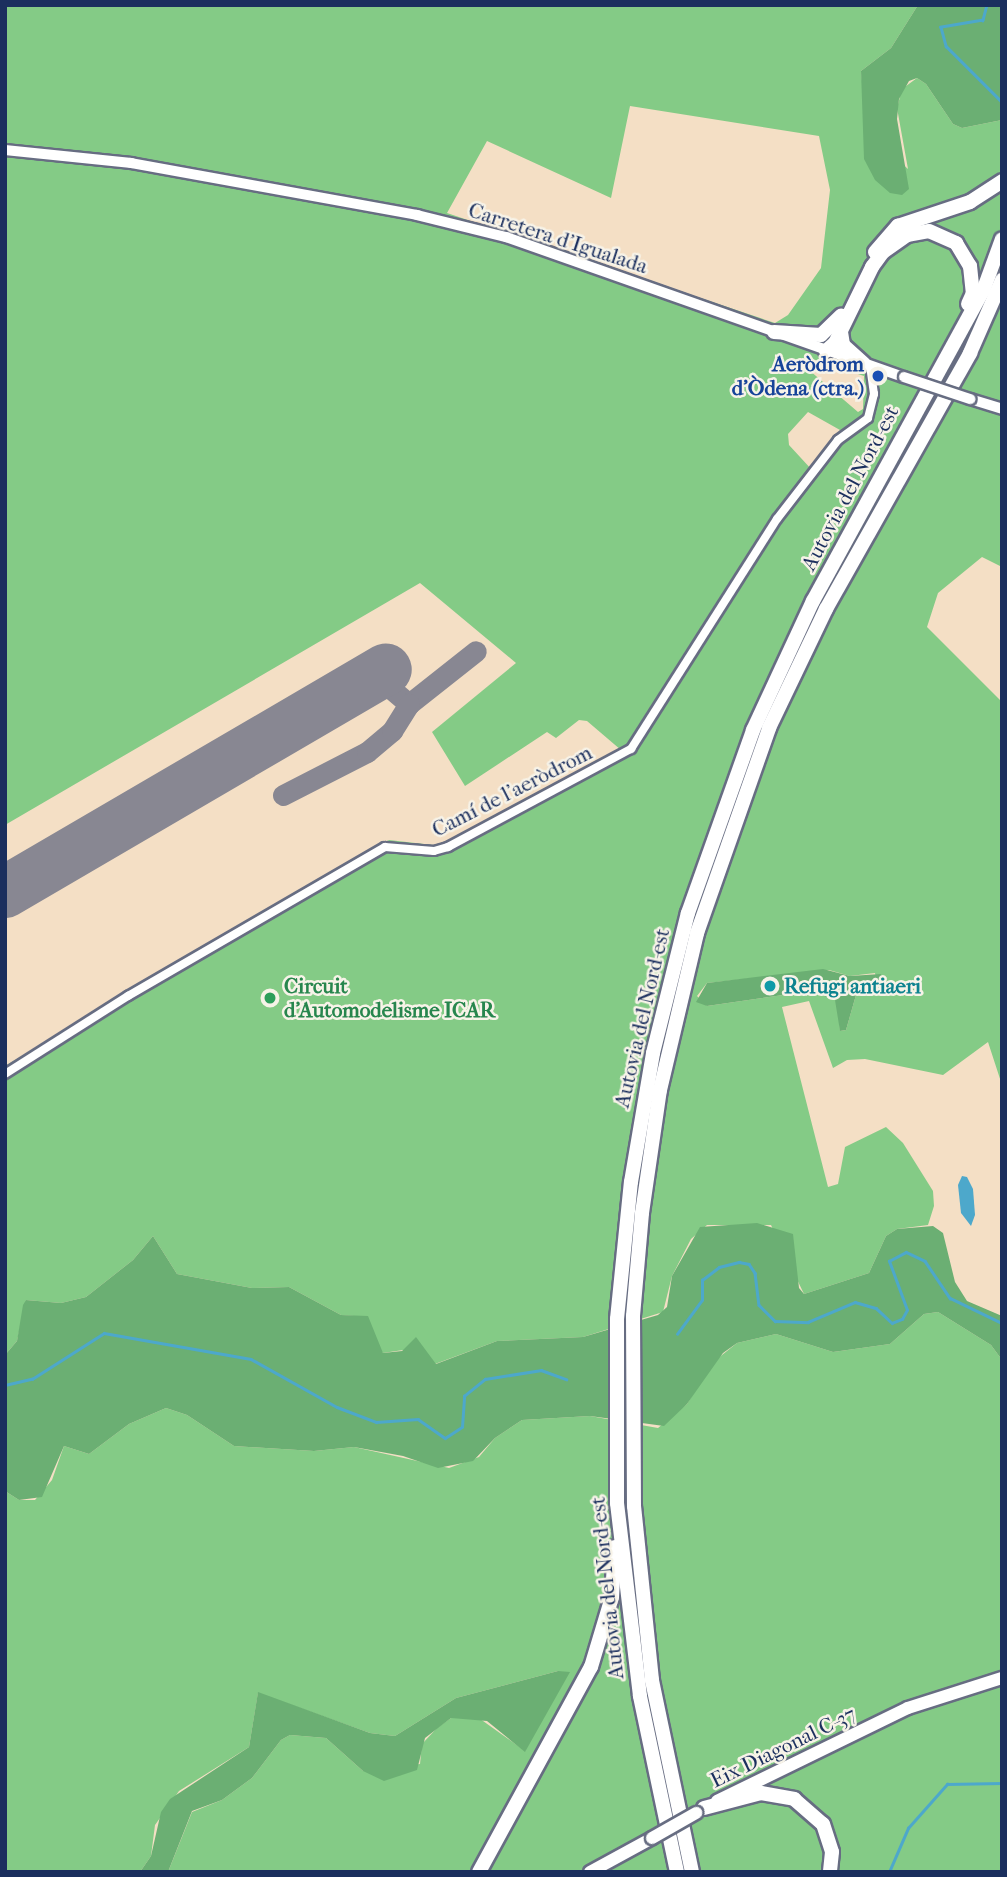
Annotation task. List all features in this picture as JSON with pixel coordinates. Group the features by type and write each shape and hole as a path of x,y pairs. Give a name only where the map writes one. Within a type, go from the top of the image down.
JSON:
{"highway":[{"path":"826,351 869,260 898,226 970,202 1002,181"},
{"path":"774,332 812,336 835,332 883,252 907,235 929,232 956,243 970,266 973,293 926,390"},
{"name":"Autovia del Nord-est","path":"677,1872 640,1696 617,1503 617,1330 631,1182 653,1053 688,913 724,803 773,685 926,390 983,291 1002,239"},
{"name":"Autovia del Nord-est","path":"692,1872 665,1750 636,1544 632,1370 642,1213 671,1036 716,872 769,728 826,609 970,353 1002,280"},
{"path":"970,353 1002,308"},
{"path":"835,332 843,345 867,365"},
{"path":"479,1872 591,1667 612,1597 617,1503"},
{"name":"Eix Diagonal C-37","path":"590,1872 700,1810 863,1729 908,1708 1002,1678"},
{"path":"665,1750 674,1767 699,1872"},
{"path":"700,1810 761,1793 794,1799 823,1824 832,1852 830,1872"}],"street":[{"name":"Carretera d'Igualada","path":"5,150 131,163 416,215 506,237 826,351 1002,409"},
{"name":"Camí de l'aeròdrom","path":"5,1074 128,996 385,847 434,851 448,848 631,749 777,519 838,440 868,418 874,394 867,365"}],"green space":[{"path":"5,5 918,5 891,48 861,71 867,132 908,169 897,108 902,89 917,78 926,84 953,124 962,128 1002,120 1002,567 982,557 938,593 927,627 1002,702 1002,1085 988,1042 943,1075 865,1059 847,1060 833,1068 809,1001 782,1007 828,1187 838,1184 845,1147 886,1127 903,1143 933,1191 934,1206 928,1225 897,1229 886,1236 869,1273 804,1294 771,1225 707,1225 691,1239 672,1276 663,1312 583,1337 497,1341 435,1364 403,1350 383,1353 354,1316 341,1315 289,1287 252,1288 177,1274 153,1236 133,1260 86,1297 61,1303 26,1300 17,1341 5,1355 5,1066 389,840 442,846 621,750 587,721 579,720 556,738 547,732 465,786 432,732 516,663 420,583 5,825","holes":["630,106 819,136 830,190 821,268 788,315 775,323 447,213 487,141 611,198","812,359 864,376 863,409 858,412 802,364","808,412 840,430 812,470 789,445 788,434","829,970 850,976 875,973 877,983 856,995 846,1030 840,1031 839,1004 831,996 811,991 707,1006 697,996 707,983"]},
{"path":"918,5 1002,5 1002,120 962,128 953,124 926,84 917,78 909,81 899,99 897,119 909,189 902,195 890,193 875,180 864,159 861,71 891,48"},
{"path":"823,969 850,976 881,974 882,979 856,995 846,1030 840,1031 835,1000 811,991 707,1006 696,1002 707,983"},
{"path":"757,1223 793,1234 799,1288 804,1294 869,1273 886,1236 897,1229 933,1226 943,1233 955,1282 967,1301 1002,1316 1002,1360 991,1345 938,1312 924,1314 890,1344 833,1352 776,1334 737,1343 723,1353 687,1404 664,1426 590,1416 522,1420 495,1438 473,1461 438,1468 403,1456 354,1447 314,1451 234,1446 187,1415 166,1408 129,1424 89,1454 64,1446 42,1497 19,1500 5,1491 5,1355 17,1341 23,1305 26,1300 61,1303 86,1297 133,1260 153,1236 177,1274 252,1288 289,1287 341,1315 368,1316 383,1353 402,1351 416,1337 436,1364 497,1341 583,1337 658,1315 667,1307 672,1276 700,1227"},
{"path":"938,1312 991,1345 1002,1360 1002,1872 168,1872 192,1812 222,1800 252,1778 281,1740 290,1735 326,1738 363,1771 420,1764 422,1744 437,1728 451,1718 476,1716 525,1751 558,1671 456,1698 395,1736 370,1733 258,1693 249,1747 179,1791 155,1825 151,1856 140,1872 5,1872 5,1491 19,1500 35,1500 52,1480 64,1446 89,1454 129,1424 166,1408 187,1415 234,1446 314,1451 354,1447 449,1468 479,1457 495,1438 522,1420 590,1416 658,1428 687,1404 712,1363 737,1343 776,1334 833,1352 890,1344 924,1314"},
{"path":"558,1671 570,1672 525,1752 487,1721 451,1718 425,1738 417,1770 384,1781 363,1771 326,1738 290,1735 281,1740 252,1778 222,1800 192,1811 168,1872 140,1872 151,1856 161,1812 170,1799 249,1747 258,1692 370,1733 395,1736 456,1698"}],"water":[{"path":"962,1176 967,1177 973,1189 975,1215 971,1226 961,1213 958,1185"}],"waterway":[{"path":"987,5 983,20 941,27 946,46 1001,101"},
{"path":"677,1334 702,1300 702,1280 719,1267 739,1262 749,1264 755,1273 759,1305 775,1321 808,1322 855,1302 876,1308 892,1323 902,1319 907,1310 889,1261 906,1252 925,1261 950,1298 1002,1323"},
{"path":"5,1385 32,1379 104,1333 251,1359 337,1407 376,1422 418,1419 445,1438 462,1427 464,1396 485,1379 541,1370 566,1379"},
{"path":"889,1872 908,1828 947,1784 1002,1783"}],"taxiway":[{"path":"375,675 409,704 476,651"},
{"path":"283,795 367,752 392,731 409,704"}],"runway":[{"path":"5,892 386,669"}],"place":[{"name":"Aeròdrom d'Òdena (ctra.)","path":"878,376"},
{"name":"Refugi antiaeri","path":"770,986"},
{"name":"Circuit d'Automodelisme ICAR","path":"270,998"}]}
